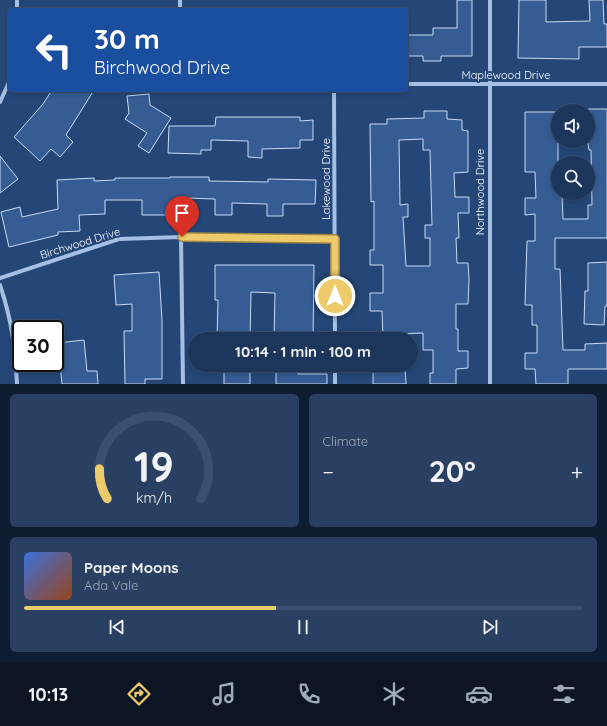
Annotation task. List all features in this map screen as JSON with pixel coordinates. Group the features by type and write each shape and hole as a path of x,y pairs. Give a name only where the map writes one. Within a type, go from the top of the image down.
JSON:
{"street":[{"name":"Northwood Drive","path":"490,0 490,384"},
{"path":"0,102 8,84"},
{"name":"Maplewood Drive","path":"408,84 607,84"},
{"name":"Lakewood Drive","path":"334,92 335,332"},
{"path":"182,237 183,384"},
{"name":"Birchwood Drive","path":"0,278 119,239 182,237 335,239"},
{"path":"0,285 8,308 15,346 17,384"},
{"path":"335,372 335,384"}],"building":[{"path":"457,0 472,0 472,56 441,56 441,61 423,61 423,56 408,56 408,35 433,35 433,28 457,28"},
{"path":"519,0 546,0 546,22 590,21 589,0 603,0 604,24 607,24 607,47 579,47 579,59 518,58"},
{"path":"51,92 93,92 66,135 73,142 60,157 51,149 40,161 14,137 43,104"},
{"path":"149,94 150,105 171,118 149,153 138,146 147,133 125,119 129,113 127,96"},
{"path":"595,109 607,109 607,238 555,238 555,269 560,269 563,350 585,350 585,344 607,343 607,369 568,369 568,384 536,384 535,369 525,369 525,353 537,353 537,325 532,325 532,305 525,305 527,241 535,241 535,214 525,215 525,198 536,198 535,172 525,172 525,112 551,112 551,148 558,148 558,156 551,156 551,200 562,200 563,219 588,219 588,205 592,205 592,200 595,200 595,156 591,156 591,150 589,150 589,148 595,148"},
{"path":"424,111 447,111 447,119 462,120 462,130 468,131 468,172 454,173 455,197 469,197 469,213 458,213 459,238 456,238 457,263 468,263 468,304 456,304 456,329 458,329 458,351 468,351 468,368 456,369 456,384 430,384 430,373 433,373 433,350 423,350 423,333 383,332 382,311 370,311 370,293 383,293 383,265 370,265 370,250 374,250 374,201 371,202 370,124 387,124 387,119 424,118","holes":["423,139 423,150 430,150 432,225 425,225 425,238 430,238 430,266 406,266 403,217 408,217 408,204 400,205 399,140"]},
{"path":"216,117 300,117 300,121 313,120 313,140 300,140 300,148 262,149 262,158 248,157 248,141 211,140 211,150 201,150 201,154 168,153 169,126 215,126"},
{"path":"0,156 18,179 0,193"},
{"path":"209,177 209,181 268,182 268,179 316,180 315,204 283,204 283,216 267,216 267,204 232,203 232,215 215,215 215,199 185,198 185,215 142,215 142,200 105,200 105,214 79,215 80,231 58,232 58,235 9,247 1,212 20,207 22,217 58,209 57,180 94,178 94,181 115,180 115,178"},
{"path":"607,262 607,306 605,306 604,325 584,324 585,291 588,291 588,263"},
{"path":"215,265 314,265 313,332 274,332 275,293 251,292 250,332 217,332 218,300 215,300"},
{"path":"159,272 162,320 162,379 145,379 145,384 125,384 124,331 132,331 132,304 116,305 114,275"},
{"path":"84,340 87,371 97,371 98,384 62,384 61,372 64,372 64,342"},
{"path":"224,372 250,372 250,384 224,384"},
{"path":"276,372 327,374 327,384 276,384"},
{"path":"373,372 405,372 406,384 373,384"}],"route":[{"path":"182,237 335,239 335,296"}]}
